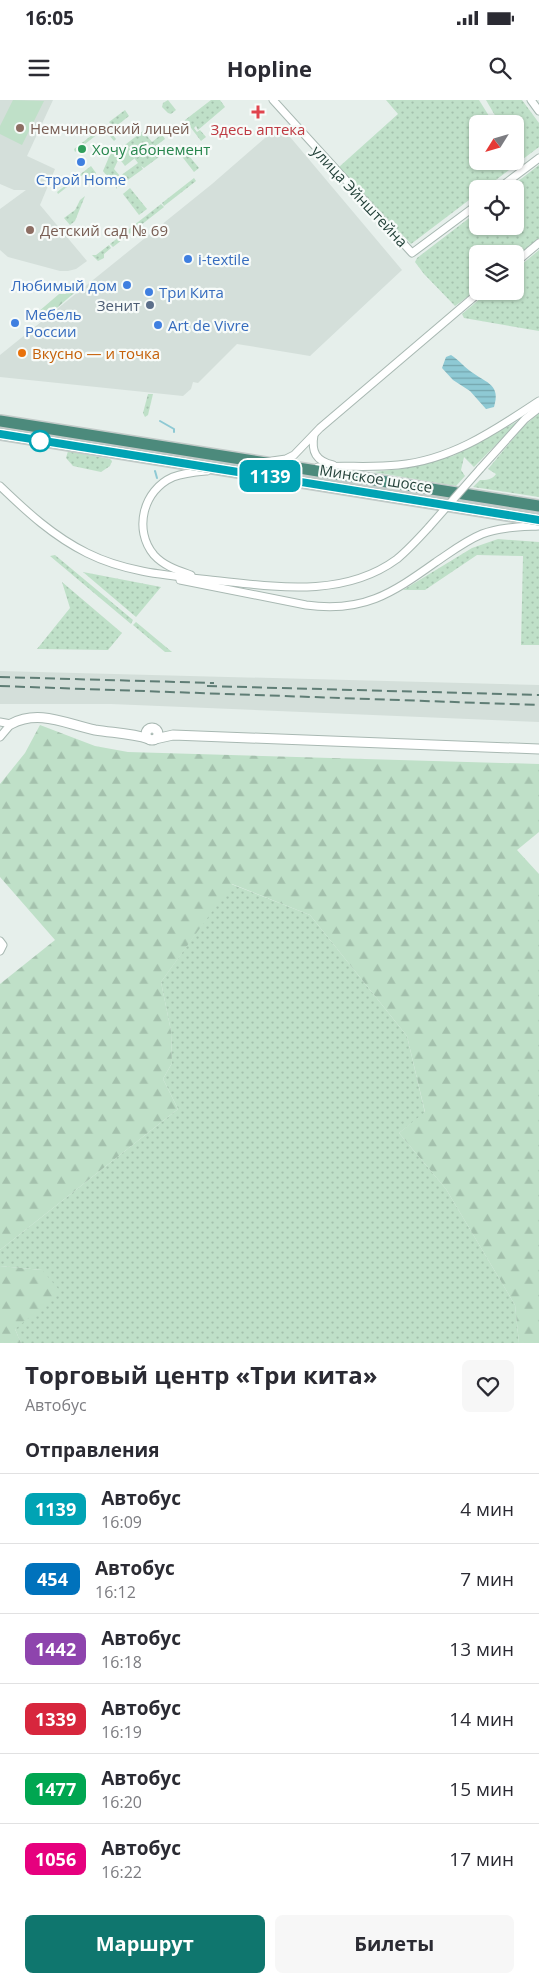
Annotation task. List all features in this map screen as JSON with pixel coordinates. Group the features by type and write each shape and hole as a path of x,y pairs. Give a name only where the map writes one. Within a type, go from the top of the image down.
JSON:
{"highway":[{"name":"Минское шоссе","path":"2,420 539,506"},
{"name":"Минское шоссе","path":"0,434 539,520"}],"street":[{"name":"улица Эйнштейна","path":"274,100 412,253 469,211"},
{"path":"531,100 539,111"},
{"path":"510,180 539,158"},
{"path":"524,256 539,243"},
{"path":"260,462 286,459 300,449 314,434 471,300"},
{"path":"298,468 399,465 435,457 475,442 539,401"},
{"path":"162,576 272,587 305,588 354,579 378,570 410,548 525,419 539,408"},
{"path":"314,434 312,446 314,453 320,460 338,466"},
{"path":"203,579 171,568 154,554 144,536 143,516 150,498 164,482 173,477 191,472 223,469"},
{"path":"0,486 43,526 65,541 105,560 134,570 204,586 324,608 344,607 370,602 382,597 453,549 483,534 516,527 539,526"},
{"path":"0,737 11,724 20,719 39,717 56,719 97,730 128,733 152,739 174,735 539,749"},
{"path":"0,722 11,724"},
{"path":"128,733 152,728 174,735"},
{"path":"152,728 158,734 152,739"},
{"path":"0,941 3,945 0,950"}],"shaded area":[{"name":"Детский сад № 69","path":"0,100 53,100 27,156 55,169 40,205 87,261 76,269 60,271 8,257 0,250 0,209 26,190 14,190 0,184"},
{"path":"280,125 402,270 310,356 237,344 198,383 193,382 191,389 183,396 0,377 0,355 212,184"},
{"path":"0,671 539,685 539,722 111,704 0,704"}],"green space":[{"path":"13,100 44,101 22,145 0,134 0,126"},
{"path":"168,100 176,110 171,114 162,107 163,103"},
{"path":"211,100 220,100 225,107 198,130 196,126 194,128 197,132 200,130 206,137 201,141 185,120"},
{"path":"386,100 479,100 488,115 469,115 469,170 509,170 496,180 469,180 469,200 411,244 339,167 398,114"},
{"path":"486,100 522,100 539,123 539,147 524,158 524,115 495,115"},
{"path":"125,110 129,116 114,128 109,122"},
{"path":"105,125 116,139 114,141 104,129 75,152 74,149"},
{"path":"143,131 152,142 162,134 165,139 153,148 159,157 144,168 141,166 143,169 125,182 122,181 124,184 119,187 117,185 117,189 103,171 112,150 114,148 117,151","holes":["129,151 138,163 120,176 114,169 119,158"]},
{"path":"181,146 199,168 194,172 177,150"},
{"path":"129,151 135,158 125,166 119,158"},
{"path":"539,165 539,239 524,252 524,245 469,245 469,296 455,306 424,274 415,262 417,258 469,218 469,235 524,235 524,180 520,180"},
{"path":"91,166 96,173 91,181 85,173 58,194 57,192"},
{"path":"194,178 196,181 164,206 162,203"},
{"path":"130,188 147,209 139,215 123,194"},
{"path":"85,196 75,221 70,225 64,218 75,210 80,200"},
{"path":"161,204 164,207 113,247 110,244"},
{"path":"109,245 111,248 104,254 104,258 98,261 92,255 96,255"},
{"path":"539,250 539,331 464,318 462,314 478,300 524,300 524,262"},
{"path":"77,286 81,287 44,319 38,315 38,312 59,294 65,294"},
{"path":"148,394 153,394 148,415 145,417 143,413"},
{"path":"539,413 539,497 473,487 480,480 489,479 496,474 488,469 523,427"},
{"path":"520,420 474,467 464,457 461,470 465,476 456,486 373,472 408,468 453,456"},
{"path":"68,451 110,459 112,461 110,466 101,472 73,466 66,458"},
{"path":"498,539 539,542 539,645 521,645 523,556 477,555 425,590 403,590 472,548"},
{"path":"55,555 133,620 131,624 50,556"},
{"path":"83,572 161,587 136,617"},
{"path":"62,582 122,633 108,650 37,649 70,608"},
{"path":"136,622 172,652 165,652 133,625"},
{"path":"40,725 95,746 128,752 539,764 539,832 517,850 539,874 539,1343 519,1343 515,1305 446,1189 399,1133 425,1112 407,1036 310,915 232,884 161,982 171,1031 172,1063 163,1079 178,1109 0,1250 0,984 55,940 0,877 0,784 25,753"},
{"path":"231,884 310,915 407,1036 425,1113 399,1133 446,1189 515,1305 519,1343 21,1343 15,1329 42,1270 0,1266 0,1250 178,1109 163,1079 172,1063 171,1031 161,982"},
{"path":"0,1266 42,1270 61,1292 15,1329 21,1343 0,1343"}],"water":[{"path":"451,355 470,371 488,382 494,389 496,400 494,407 486,409 470,391 453,380 442,368 446,357"}],"waterway":[{"path":"160,421 174,429 174,432"},
{"path":"155,471 157,478"}],"railway":[{"path":"0,677 214,683"},
{"path":"0,686 539,705"},
{"path":"207,686 539,695"}],"bus line":[{"name":"1139","path":"0,434 539,520"}],"place":[{"name":"Здесь аптека","path":"258,112"},
{"name":"Немчиновский лицей","path":"20,128"},
{"name":"Хочу абонемент","path":"82,149"},
{"name":"Строй Home","path":"81,162"},
{"name":"Детский сад № 69","path":"30,230"},
{"name":"i-textile","path":"188,259"},
{"name":"Любимый дом","path":"127,285"},
{"name":"Три Кита","path":"149,292"},
{"name":"Зенит","path":"150,305"},
{"name":"Мебель России","path":"15,323"},
{"name":"Art de Vivre","path":"158,325"},
{"name":"Вкусно — и точка","path":"22,353"}]}
